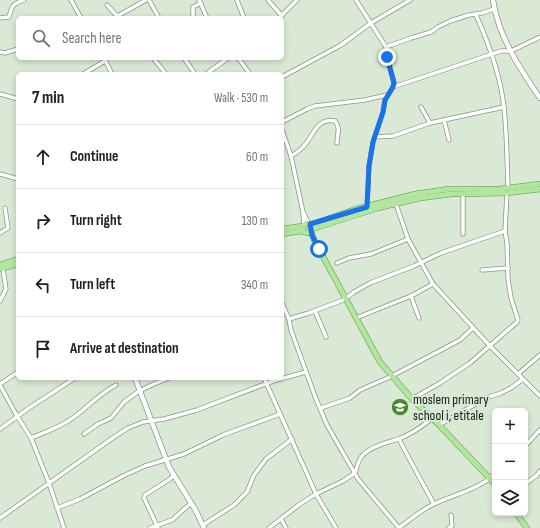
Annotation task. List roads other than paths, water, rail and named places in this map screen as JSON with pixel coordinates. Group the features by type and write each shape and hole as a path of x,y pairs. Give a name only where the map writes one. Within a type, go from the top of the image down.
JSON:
{"main road":[{"path":"284,229 307,228 394,198 438,190 507,191 540,184"},
{"path":"284,234 432,196 540,188"},
{"path":"307,228 378,364 439,425 492,483"},
{"path":"1,268 16,260"},
{"path":"1,268 16,264"},
{"path":"344,300 356,318 377,357 391,376 430,420 492,482"},
{"path":"520,516 529,528"}],"street":[{"path":"0,18 9,16 13,5 24,0"},
{"path":"71,0 80,16"},
{"path":"120,16 146,0"},
{"path":"149,0 158,16"},
{"path":"237,0 243,16"},
{"path":"268,0 280,16"},
{"path":"282,16 297,0"},
{"path":"356,0 386,47 394,83 387,95 375,137 369,166 367,207"},
{"path":"284,76 341,45 371,23 408,0"},
{"path":"493,0 494,9 506,42 538,91 540,98"},
{"path":"193,16 193,7 200,2 206,16"},
{"path":"107,5 115,16"},
{"path":"386,47 431,32 450,22 494,9"},
{"path":"412,399 470,363 518,320 509,288 505,231 507,191 504,108 492,54 476,15"},
{"path":"393,87 501,51 511,51 540,37"},
{"path":"0,52 5,53 16,50"},
{"path":"86,72 105,60 111,72"},
{"path":"155,60 164,72"},
{"path":"185,60 194,72"},
{"path":"208,72 224,60"},
{"path":"240,60 248,72"},
{"path":"0,94 16,98"},
{"path":"284,121 314,106 364,100 387,95"},
{"path":"421,107 430,123"},
{"path":"375,137 393,136 430,123 504,108"},
{"path":"444,120 449,140"},
{"path":"291,156 301,149 320,124 325,121 335,121 338,126 339,134 337,143"},
{"path":"284,136 291,156 307,228"},
{"path":"0,174 16,178"},
{"path":"463,194 463,234"},
{"path":"396,204 408,239 433,284 490,346 540,396"},
{"path":"0,233 8,228 5,208"},
{"path":"289,319 344,300 360,288 421,263 441,253 505,231"},
{"path":"337,262 371,254 408,239"},
{"path":"0,301 6,289 1,268"},
{"path":"482,270 508,268"},
{"path":"356,318 411,296 433,284"},
{"path":"411,296 419,318"},
{"path":"284,308 306,372 327,425 358,479 399,528 414,515 434,504 469,491 492,476"},
{"path":"315,311 326,337"},
{"path":"321,408 350,398 360,390 391,376 460,340 473,328"},
{"path":"518,374 540,355"},
{"path":"284,378 306,372"},
{"path":"16,373 0,385 31,438 50,483 64,528"},
{"path":"439,425 486,398 502,393 523,379"},
{"path":"0,429 72,380"},
{"path":"136,380 173,476 204,526 234,505 247,492 254,475 266,459 292,440"},
{"path":"84,434 98,424 111,418 124,402 140,391 164,380"},
{"path":"265,380 316,494 336,528"},
{"path":"0,518 122,432 143,422 151,422 197,410 277,380"},
{"path":"31,438 65,424 91,404 97,396 116,385"},
{"path":"57,508 80,499 123,476 156,462 184,454 223,435 280,414"},
{"path":"269,528 300,504 355,473 359,460 366,452 379,445 399,439 420,429 430,420"},
{"path":"527,444 540,430"},
{"path":"399,439 411,465 434,504"},
{"path":"528,482 540,473"},
{"path":"157,527 144,498 145,495 173,476"},
{"path":"150,528 157,527 172,520 191,503"},
{"path":"449,528 452,526 451,515"},
{"path":"281,519 286,528"}],"place":[{"name":"moslem primary school i, etitale","path":"400,407"}]}
